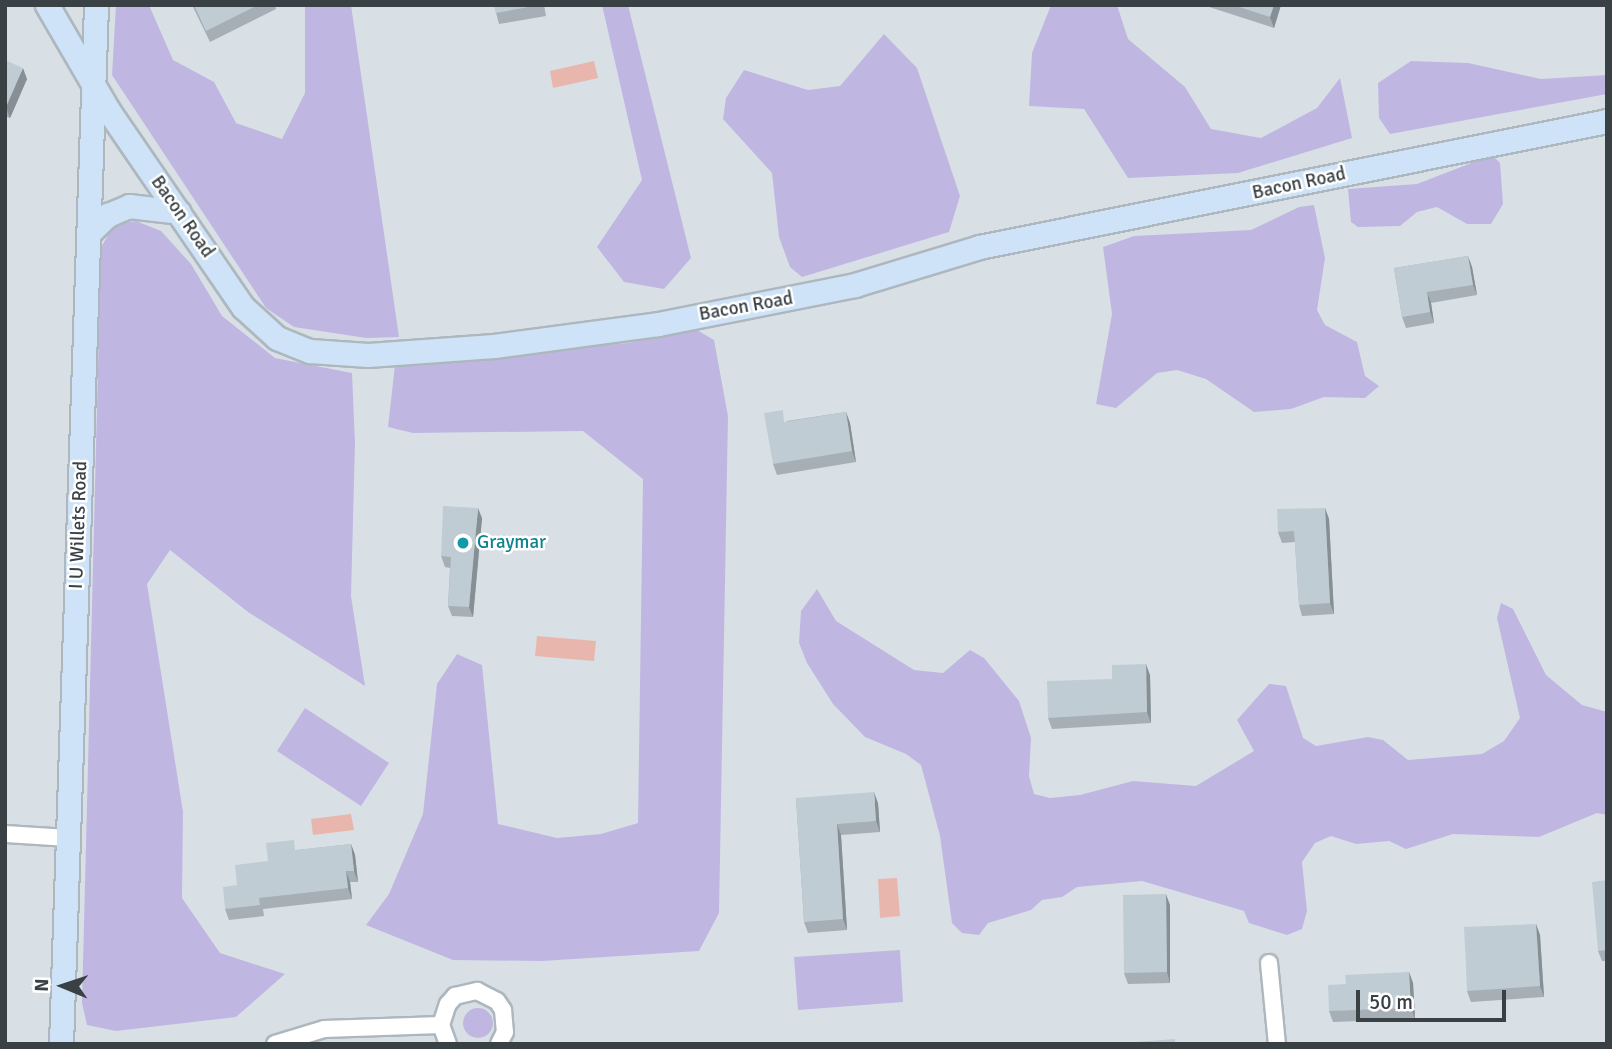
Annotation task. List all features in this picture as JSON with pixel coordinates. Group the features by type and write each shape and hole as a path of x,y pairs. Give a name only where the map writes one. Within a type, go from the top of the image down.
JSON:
{"street":[{"name":"Bacon Road","path":"47,5 108,110 243,307 277,338 310,351 368,355 549,340 803,297 979,247 1607,121"},
{"name":"I U Willets Road","path":"61,1044 96,5"},
{"path":"88,234 108,215 129,206 179,212"},
{"path":"5,834 68,838"},
{"path":"1269,963 1277,1044"},
{"path":"448,1044 441,1025 442,1014 456,996 477,991 488,994 497,1001 506,1021 499,1044"},
{"path":"275,1044 324,1029 441,1025"}],"shaded area":[{"path":"5,5 1607,5 1607,1044 5,1044"},
{"path":"116,5 149,5 173,60 214,82 236,123 282,139 305,93 305,5 351,5 399,337 366,338 294,327 266,308 112,75"},
{"path":"602,5 628,5 691,258 664,289 624,282 597,247 642,180"},
{"path":"1051,5 1117,5 1128,39 1185,87 1211,129 1261,138 1317,108 1340,78 1352,138 1238,173 1128,178 1084,109 1029,106 1032,53"},
{"path":"884,34 917,68 960,196 949,232 802,277 790,267 779,237 772,173 723,119 726,98 744,70 808,90 840,86"},
{"path":"594,61 598,78 553,88 550,71"},
{"path":"1411,61 1468,63 1541,79 1607,75 1607,94 1390,134 1379,118 1378,83"},
{"path":"1492,155 1500,163 1503,204 1491,224 1467,224 1437,207 1417,212 1400,226 1358,227 1351,222 1348,189 1417,184"},
{"path":"1314,205 1325,258 1317,310 1325,325 1357,342 1365,376 1379,386 1365,398 1324,397 1291,409 1254,412 1206,379 1177,370 1157,373 1116,408 1096,404 1112,314 1103,247 1134,236 1251,230 1299,207"},
{"path":"136,221 161,231 191,264 222,316 275,358 352,373 355,443 351,596 365,686 248,612 170,550 147,584 183,812 182,898 220,953 285,974 236,1017 116,1031 87,1025 82,1003 101,247 115,224"},
{"path":"697,330 714,340 728,416 719,913 699,951 542,961 453,960 366,925 389,894 423,814 437,684 457,654 482,665 498,824 557,838 601,834 638,823 643,479 583,431 413,433 388,427 395,365 628,343"},
{"path":"817,589 836,621 914,670 943,673 970,650 984,658 1019,701 1031,738 1029,776 1034,794 1050,798 1080,795 1133,781 1196,786 1254,751 1237,720 1269,684 1286,686 1303,738 1316,746 1368,737 1383,740 1408,760 1482,754 1504,741 1520,718 1497,618 1501,603 1513,609 1546,675 1582,705 1607,712 1607,815 1597,813 1539,837 1453,834 1406,849 1389,841 1356,844 1331,836 1315,843 1302,862 1307,911 1302,929 1287,935 1249,923 1244,911 1142,881 1077,887 1062,897 1042,900 1031,910 988,923 979,935 962,933 952,923 940,836 921,765 906,754 865,737 833,704 807,663 799,643 801,611"},
{"path":"537,636 596,641 594,661 535,656"},
{"path":"305,708 389,763 361,806 277,751"},
{"path":"351,814 354,830 313,835 311,819"},
{"path":"897,878 900,916 880,918 878,879"},
{"path":"900,950 903,1002 798,1010 794,957"},
{"path":"478,1008 489,1012 493,1023 489,1034 478,1038 467,1034 463,1023 467,1012"}],"building":[{"path":"194,5 258,5 206,31"},
{"path":"494,5 539,5 496,13"},
{"path":"1233,5 1274,5 1270,17"},
{"path":"5,60 23,68 6,107 5,107"},
{"path":"1468,256 1473,285 1427,292 1430,312 1402,317 1394,268"},
{"path":"783,410 784,422 846,412 852,451 773,464 764,413"},
{"name":"Graymar","path":"443,506 478,508 469,607 448,606 451,557 441,556"},
{"path":"1325,508 1330,603 1299,605 1294,531 1278,532 1277,509"},
{"path":"1146,664 1147,712 1048,718 1047,681 1112,679 1112,665"},
{"path":"874,792 876,821 837,824 843,919 804,922 796,798"},
{"path":"294,840 295,850 351,844 354,871 346,871 348,888 259,898 260,905 225,909 223,887 237,885 235,865 268,861 266,843"},
{"path":"1607,880 1607,950 1598,951 1592,882"},
{"path":"1166,894 1167,972 1124,973 1123,895"},
{"path":"1536,924 1540,986 1467,991 1464,927"},
{"path":"1409,972 1411,1008 1329,1011 1328,985 1346,984 1345,975"},
{"path":"1175,1039 1175,1044 1110,1044"}],"place":[{"name":"Graymar","path":"463,543"}]}
